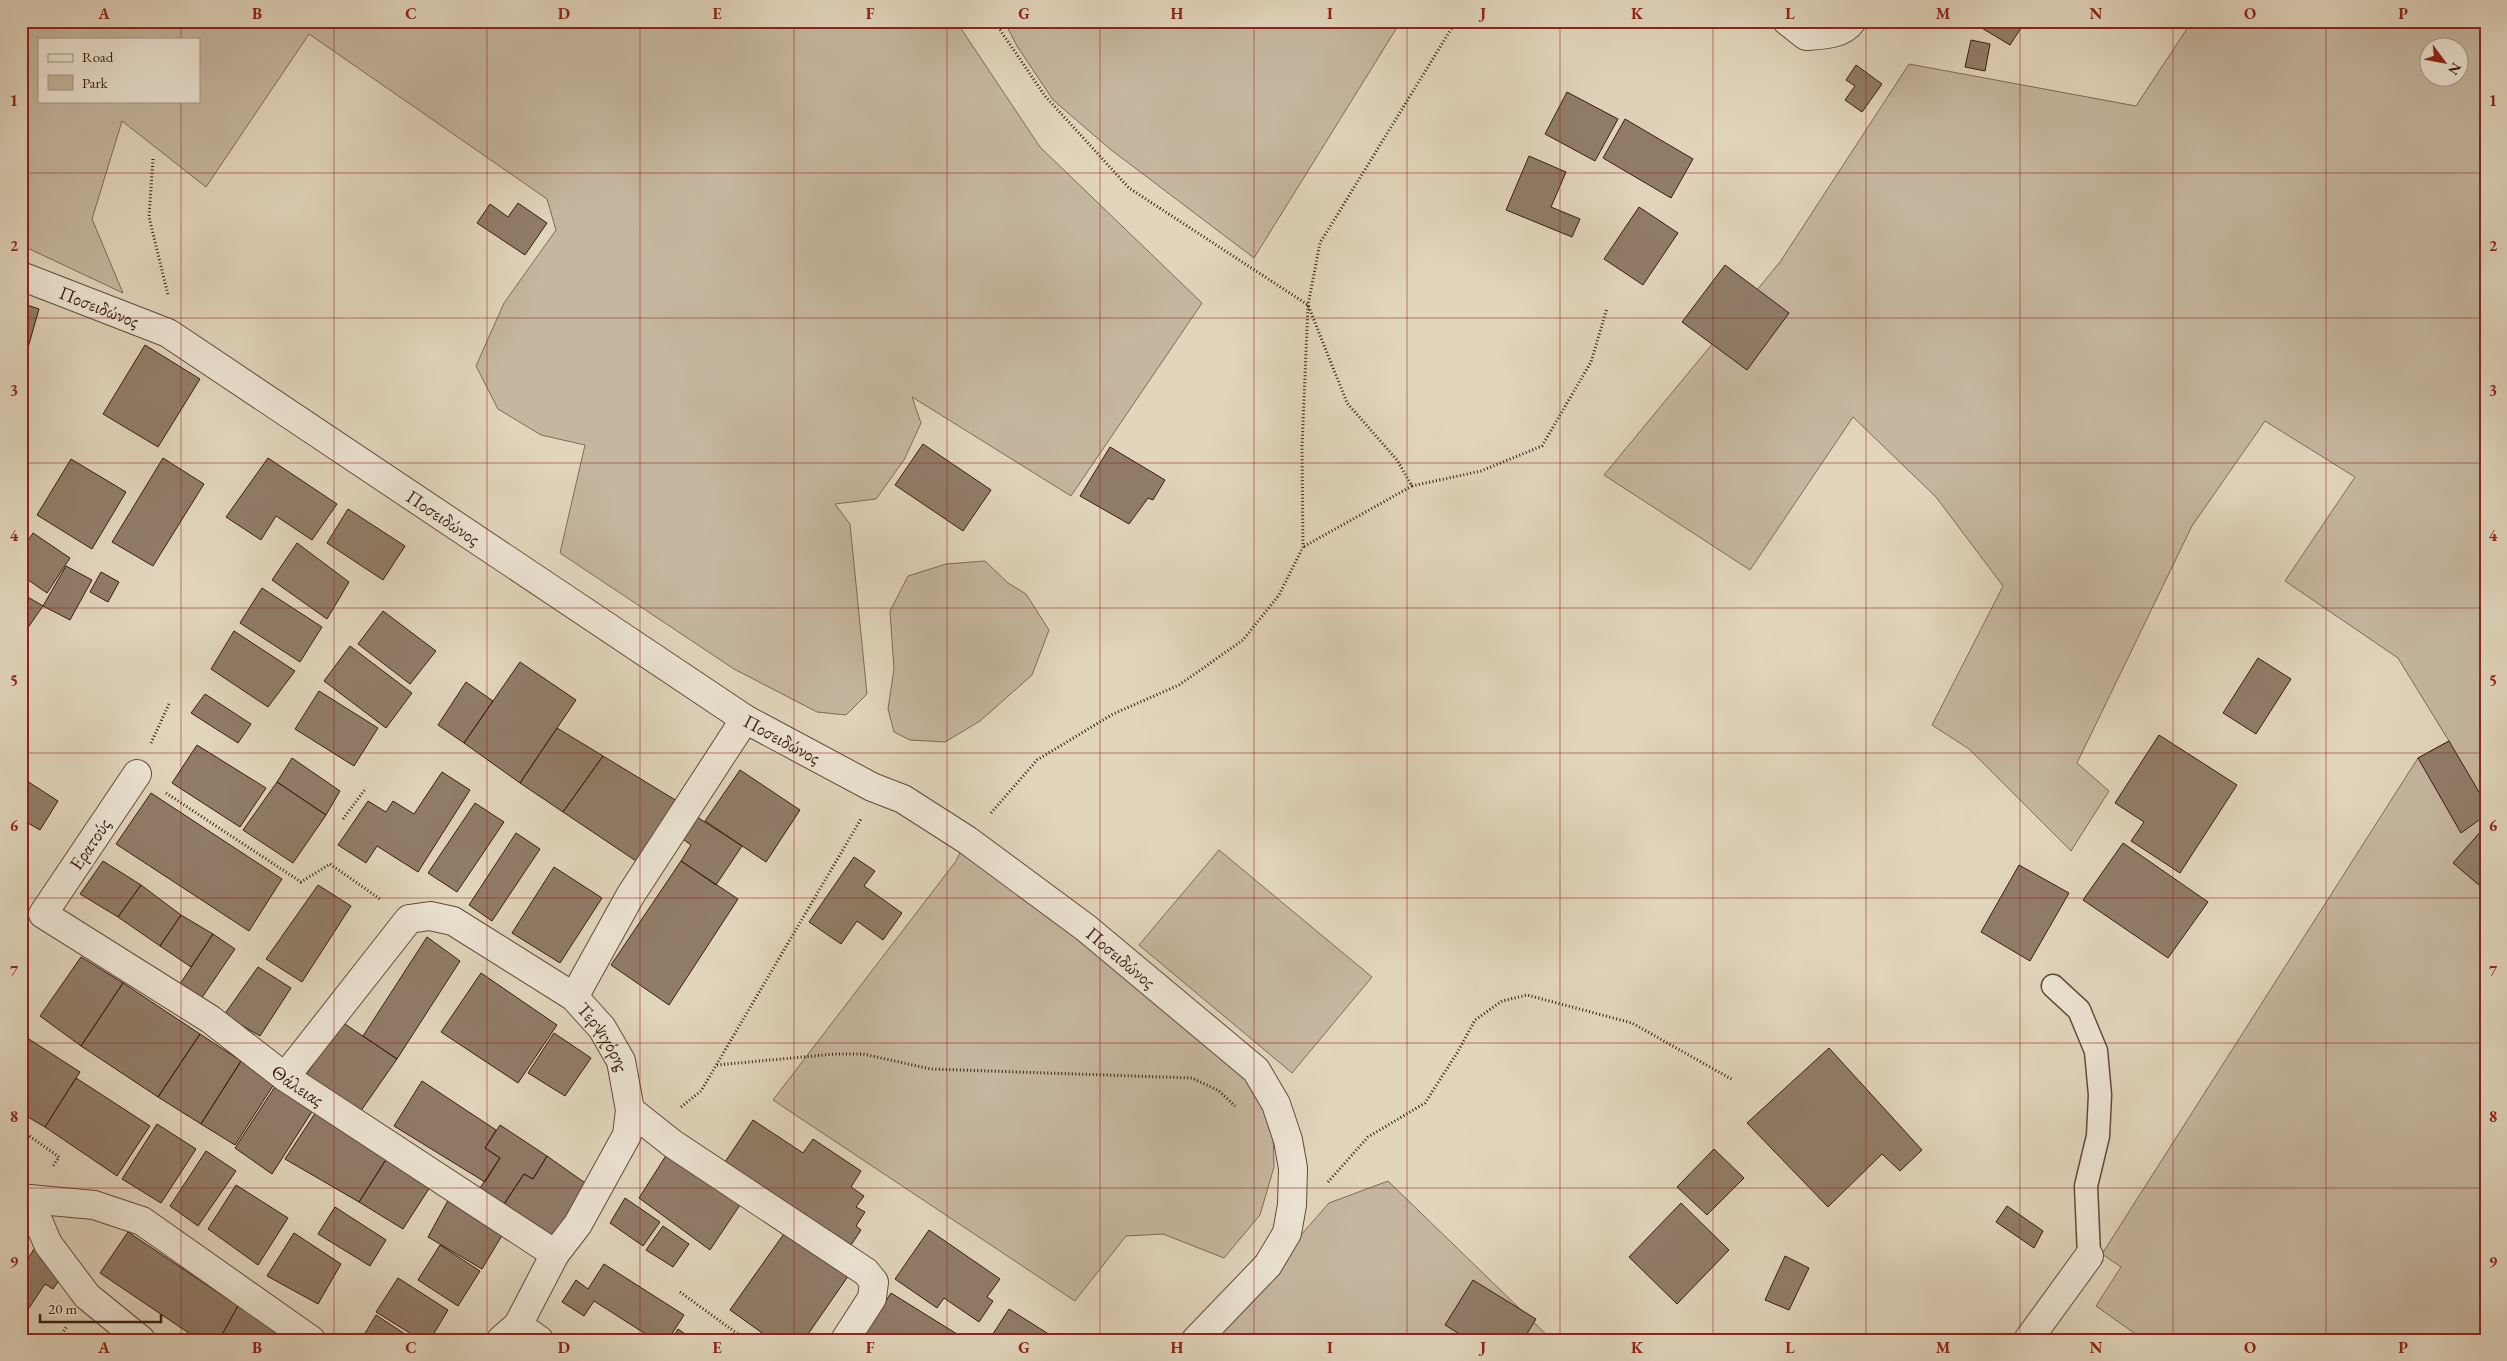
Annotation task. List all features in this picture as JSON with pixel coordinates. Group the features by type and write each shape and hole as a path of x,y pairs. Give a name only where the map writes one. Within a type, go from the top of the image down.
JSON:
{"street":[{"path":"1787,21 1806,36 1828,34 1849,25 1852,21"},
{"name":"Ποσειδώνος","path":"21,276 168,333 745,719 872,787 903,799 967,840 1086,928 1256,1070 1276,1104 1288,1140 1293,1168 1292,1206 1287,1233 1268,1265 1196,1340"},
{"name":"Τερψιχόρης","path":"519,1335 555,1254 578,1224 627,1135 630,1110 621,1061 602,1028 574,997 630,896 745,719"},
{"name":"Ερατούς","path":"42,914 137,774"},
{"name":"Θάλειας","path":"42,914 210,1019 285,1077 555,1254"},
{"path":"285,1077 409,919 430,916 453,922 574,997"},
{"path":"630,1110 673,1144 866,1272 874,1282 872,1298 845,1340"},
{"path":"25,1204 48,1244 87,1296 141,1340"},
{"path":"25,1204 94,1205 142,1221 311,1340"},
{"path":"2028,1340 2089,1256"}],"lane":[{"path":"2053,986 2079,1010 2096,1052 2100,1095 2098,1136 2086,1186 2089,1256"}],"path":[{"path":"994,21 1045,96 1130,188 1308,305 1347,403 1397,460 1412,486"},
{"path":"967,840 1037,760 1113,714 1179,685 1243,640 1280,595 1303,547 1302,447 1308,305 1320,243 1456,21"},
{"path":"153,159 149,217 171,304 168,333"},
{"path":"1303,547 1412,486 1481,471 1542,446 1591,362 1607,308"},
{"path":"169,704 137,774 301,882 330,864 409,919"},
{"path":"653,1128 701,1091 873,800 872,787"},
{"path":"343,819 366,788"},
{"path":"21,953 26,942"},
{"path":"1292,1206 1322,1190 1368,1137 1425,1103 1457,1053 1475,1020 1502,1001 1527,995 1632,1023 1733,1080"},
{"path":"716,1065 835,1054 863,1054 931,1068 1192,1078 1219,1091 1238,1110"},
{"path":"21,1130 59,1157 25,1204"},
{"path":"680,1292 746,1340"}],"green space":[{"path":"21,21 956,21 1040,147 1202,303 1071,496 912,397 921,423 904,460 876,499 835,504 850,524 867,694 846,715 817,712 734,669 560,553 585,445 541,435 498,409 476,366 504,303 556,230 547,199 309,34 206,187 122,121 92,219 123,293 21,245"},
{"path":"1004,21 1401,21 1254,258 1110,149 1053,100 1017,46"},
{"path":"2192,21 2486,21 2486,1340 2144,1340 2096,1306 2121,1267 2102,1254 2418,758 2449,741 2398,658 2285,581 2355,477 2265,421 2192,526 2077,763 2109,791 2071,851 1969,749 1932,725 2003,586 1936,497 1853,417 1750,570 1604,475 1780,262 1909,64 2136,106"},
{"path":"985,561 1008,583 1026,594 1049,630 1032,675 980,721 945,742 910,740 894,732 888,709 894,669 890,611 908,576 946,564"},
{"path":"965,842 1078,927 1260,1092 1273,1133 1274,1167 1260,1215 1224,1258 1163,1234 1126,1236 1075,1301 773,1100 956,861"},
{"path":"1219,850 1372,977 1292,1073 1139,945"},
{"path":"1388,1181 1552,1340 1209,1340 1329,1203"}],"building":[{"path":"1970,21 2013,21 2021,28 2010,45"},
{"path":"1971,40 1990,44 1985,71 1965,67"},
{"path":"1856,65 1882,84 1862,112 1845,100 1855,86 1846,80"},
{"path":"1567,92 1618,119 1595,161 1545,134"},
{"path":"1625,119 1693,159 1671,198 1603,158"},
{"path":"1529,156 1566,172 1551,207 1580,219 1572,237 1506,210"},
{"path":"518,203 547,223 525,255 477,223 490,204 508,217"},
{"path":"1639,207 1678,233 1643,285 1604,259"},
{"path":"1725,265 1789,313 1747,370 1682,322"},
{"path":"21,303 39,309 23,365 21,364"},
{"path":"145,345 200,379 158,447 103,414"},
{"path":"923,444 991,490 963,531 895,485"},
{"path":"1110,447 1165,480 1153,500 1148,498 1129,524 1080,496"},
{"path":"163,458 204,484 153,566 112,542"},
{"path":"268,458 337,504 312,540 276,516 261,540 226,517"},
{"path":"71,459 126,492 92,549 37,515"},
{"path":"348,509 405,546 383,580 327,543"},
{"path":"33,533 70,558 47,593 21,575 21,551"},
{"path":"297,543 349,582 327,619 272,580"},
{"path":"66,566 92,580 70,620 43,606"},
{"path":"101,572 119,582 108,602 90,592"},
{"path":"262,588 322,627 300,662 240,623"},
{"path":"21,593 43,606 27,629 21,625"},
{"path":"383,611 436,651 410,684 358,644"},
{"path":"234,631 295,671 268,707 211,669"},
{"path":"350,646 412,693 386,728 324,681"},
{"path":"2258,658 2291,679 2256,734 2223,713"},
{"path":"520,662 576,700 520,783 464,743"},
{"path":"466,682 493,701 464,743 438,725"},
{"path":"319,691 378,728 354,766 295,729"},
{"path":"205,694 251,724 238,743 191,713"},
{"path":"557,728 603,756 563,812 520,783"},
{"path":"2159,735 2237,785 2180,873 2131,841 2144,822 2115,803"},
{"path":"2449,741 2486,804 2486,815 2461,833 2418,758"},
{"path":"197,745 266,788 240,827 172,783"},
{"path":"603,756 677,801 639,863 563,812"},
{"path":"292,758 340,791 326,815 277,782"},
{"path":"740,770 800,810 766,862 705,821"},
{"path":"442,772 470,790 418,872 377,846 366,863 338,845 368,801 386,812 393,801 414,814"},
{"path":"27,781 58,801 40,830 21,819 21,791"},
{"path":"277,782 326,815 293,863 243,830"},
{"path":"151,793 282,879 249,931 116,844"},
{"path":"475,803 504,822 457,892 428,873"},
{"path":"694,815 742,846 716,885 681,861 691,845 680,837"},
{"path":"2482,830 2486,833 2486,891 2453,863"},
{"path":"516,833 540,849 492,921 469,905"},
{"path":"2123,843 2208,902 2168,958 2083,900"},
{"path":"854,857 875,871 864,886 902,913 883,940 857,921 841,944 809,922"},
{"path":"103,861 141,885 118,917 80,894"},
{"path":"681,861 738,899 669,1005 611,965"},
{"path":"2019,865 2069,893 2030,961 1981,932"},
{"path":"554,867 602,898 560,963 512,933"},
{"path":"141,885 181,915 160,946 118,917"},
{"path":"318,885 351,906 302,982 266,959"},
{"path":"181,915 213,934 191,967 160,946"},
{"path":"213,934 235,949 201,999 180,984"},
{"path":"427,937 460,961 397,1059 363,1036"},
{"path":"81,957 123,983 81,1046 40,1016"},
{"path":"258,967 291,988 260,1036 224,1015"},
{"path":"481,973 557,1025 518,1083 441,1032"},
{"path":"123,983 200,1034 158,1097 81,1046"},
{"path":"342,1022 397,1059 358,1115 304,1078"},
{"path":"554,1033 591,1058 565,1096 528,1073"},
{"path":"21,1034 80,1072 45,1127 21,1113"},
{"path":"200,1034 241,1061 201,1124 158,1097"},
{"path":"1829,1048 1922,1150 1900,1171 1882,1154 1828,1207 1747,1123"},
{"path":"241,1061 274,1084 235,1145 201,1124"},
{"path":"76,1078 150,1126 117,1176 45,1127"},
{"path":"422,1081 496,1130 485,1148 500,1158 485,1182 394,1126"},
{"path":"276,1085 313,1110 272,1174 235,1148"},
{"path":"316,1112 387,1158 359,1202 285,1159"},
{"path":"753,1120 803,1153 813,1139 861,1171 851,1187 864,1196 856,1207 865,1212 856,1226 861,1230 851,1245 725,1162"},
{"path":"157,1124 196,1149 161,1203 122,1179"},
{"path":"500,1125 547,1156 533,1179 524,1174 504,1204 480,1188 500,1158 485,1148"},
{"path":"1714,1149 1744,1178 1707,1215 1677,1187"},
{"path":"206,1151 236,1171 198,1226 170,1206"},
{"path":"667,1154 740,1205 710,1250 639,1198"},
{"path":"547,1156 588,1185 553,1237 504,1204 524,1174 533,1179"},
{"path":"387,1158 430,1187 403,1229 359,1202"},
{"path":"236,1185 288,1218 258,1265 208,1229"},
{"path":"451,1195 507,1227 482,1269 428,1237"},
{"path":"625,1198 660,1222 643,1246 610,1223"},
{"path":"1681,1203 1729,1250 1677,1304 1629,1257"},
{"path":"2007,1206 2043,1231 2034,1248 1996,1222"},
{"path":"335,1207 386,1240 370,1266 318,1234"},
{"path":"663,1226 689,1244 673,1267 646,1250"},
{"path":"788,1228 851,1272 804,1340 772,1340 730,1310"},
{"path":"929,1230 1000,1279 987,1297 993,1301 979,1322 944,1298 937,1308 895,1279"},
{"path":"128,1232 238,1306 219,1340 199,1340 100,1273"},
{"path":"294,1233 341,1264 318,1304 267,1276"},
{"path":"440,1245 480,1271 458,1306 418,1280"},
{"path":"34,1249 66,1270 53,1289 45,1284 21,1320 21,1251 29,1257"},
{"path":"1785,1256 1809,1268 1789,1310 1765,1300"},
{"path":"604,1264 684,1315 668,1340 655,1340 594,1301 584,1316 562,1302 576,1280 588,1289"},
{"path":"398,1278 448,1310 430,1340 421,1340 376,1312"},
{"path":"1473,1280 1536,1319 1523,1340 1469,1340 1445,1325"},
{"path":"891,1293 957,1334 953,1340 861,1340"},
{"path":"238,1306 278,1332 273,1340 219,1340"},
{"path":"1009,1309 1058,1340 989,1340"},
{"path":"376,1315 414,1340 361,1340"},
{"path":"678,1329 694,1340 671,1340"},
{"path":"278,1332 289,1340 273,1340"}]}
